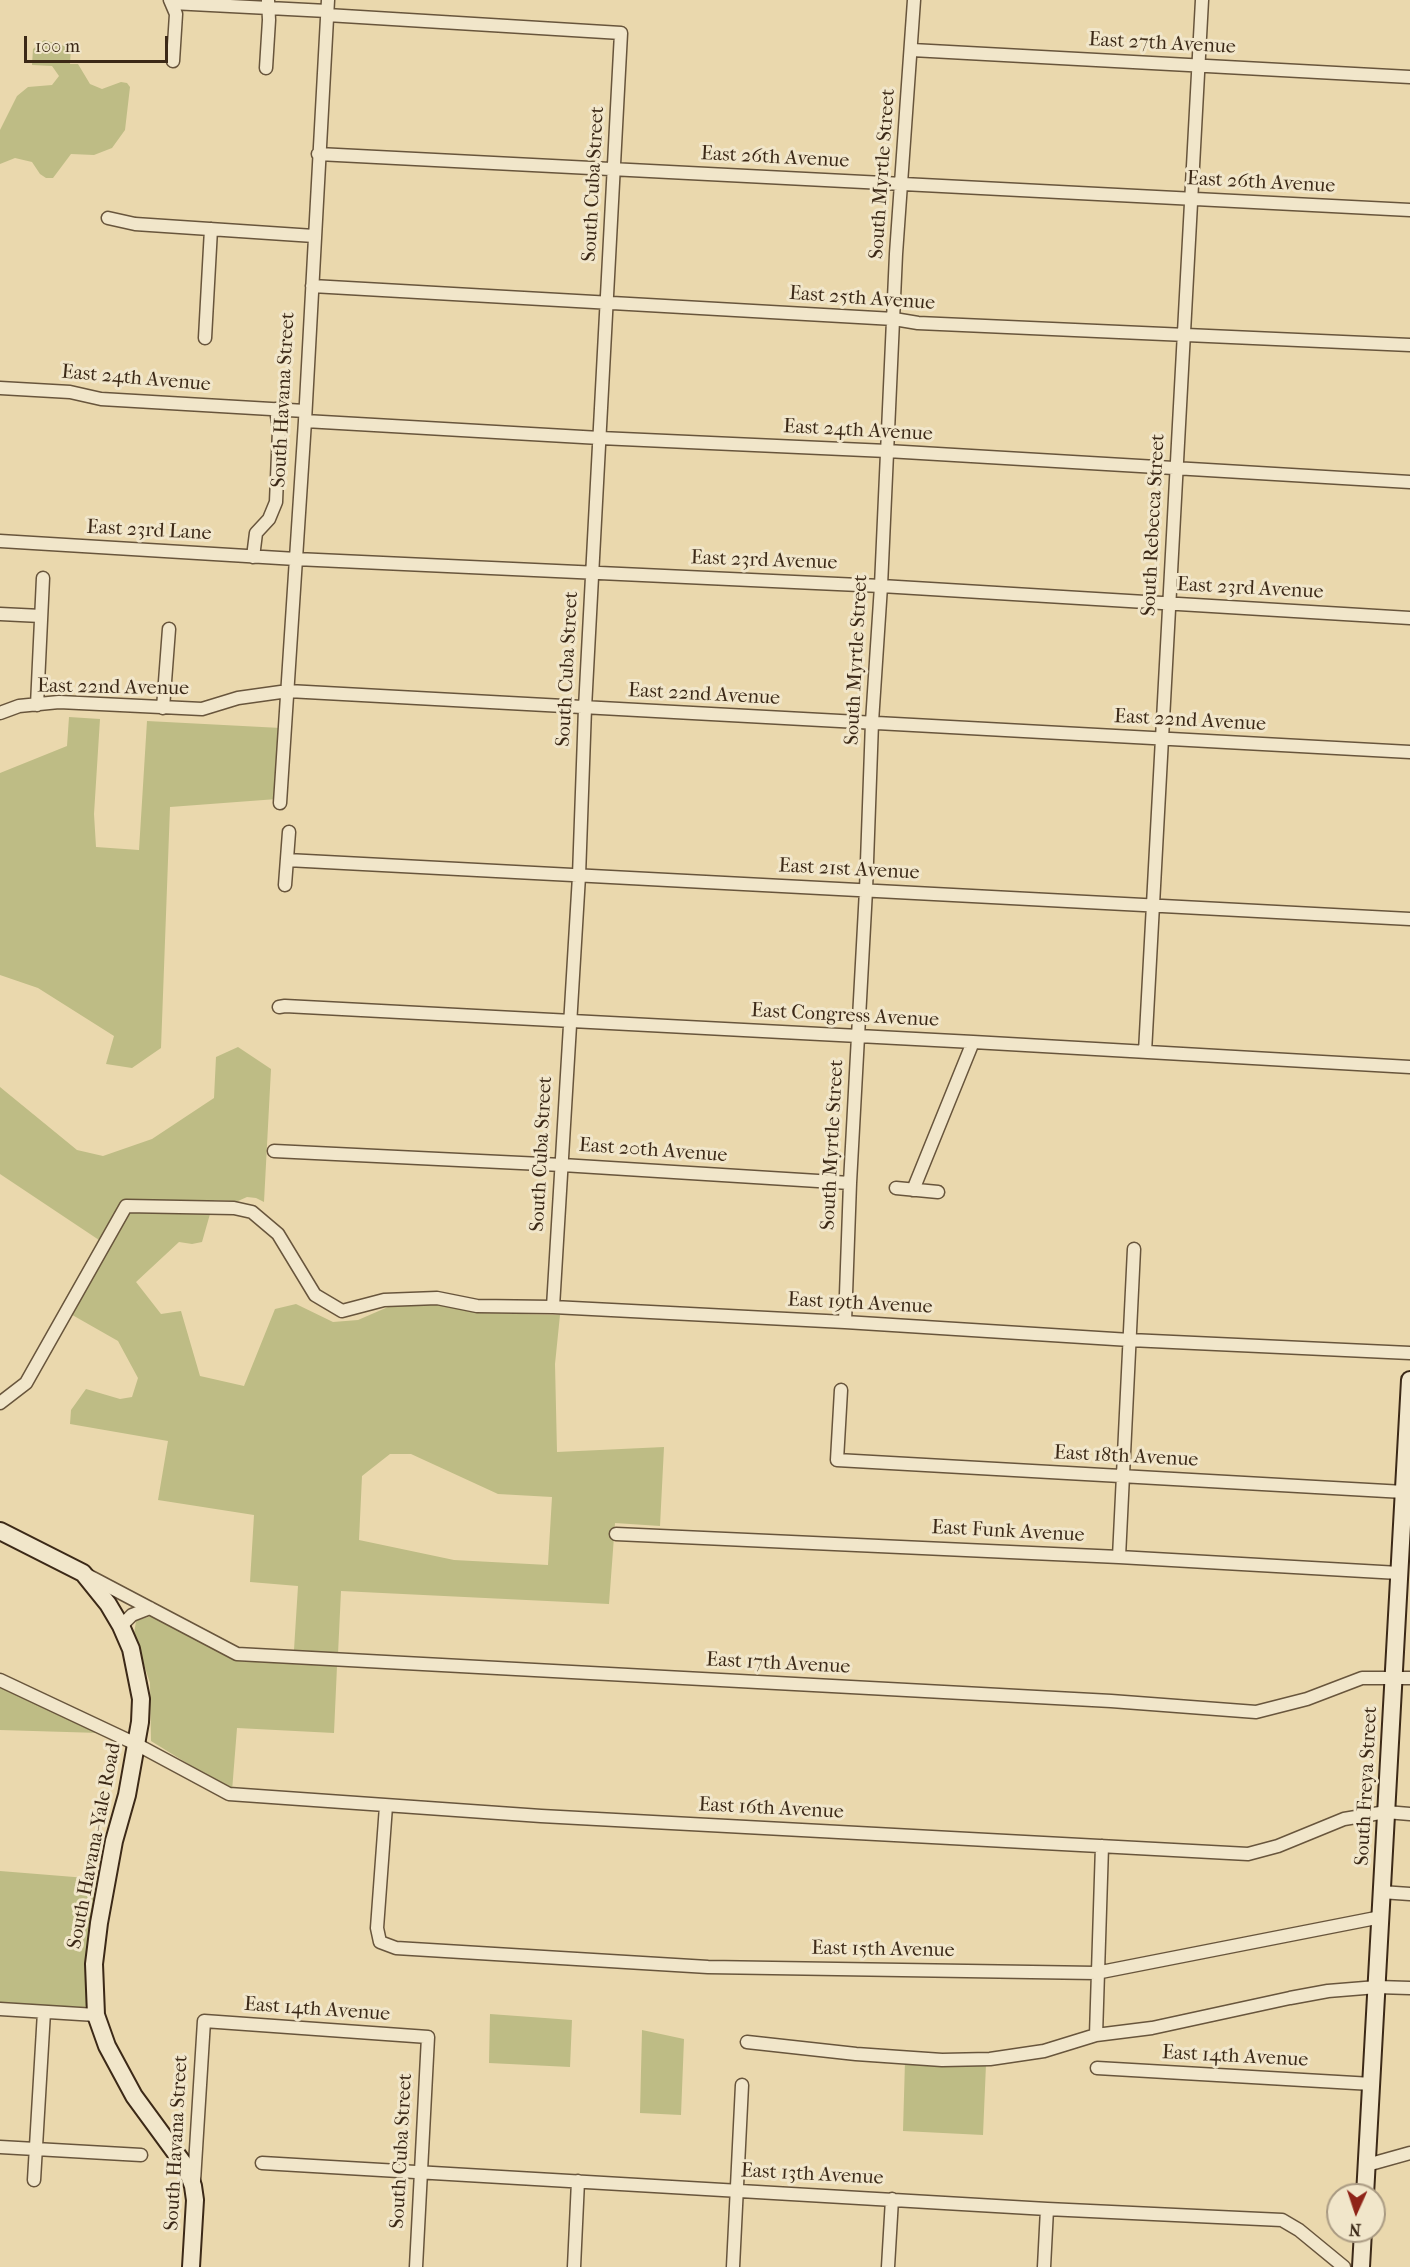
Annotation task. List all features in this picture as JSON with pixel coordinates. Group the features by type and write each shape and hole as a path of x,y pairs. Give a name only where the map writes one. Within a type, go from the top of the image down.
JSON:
{"main road":[{"name":"South Freya Street","path":"1366,2183 1386,1812 1402,1678 1399,1573 1407,1495 1410,1380"},
{"path":"0,1531 83,1574"},
{"name":"South Havana-Yale Road","path":"83,1574 99,1591 121,1626 131,1650 141,1699 136,1744 114,1841 99,1923 94,1964 96,2015 107,2046 134,2096 186,2167 194,2186"},
{"name":"South Havana Street","path":"191,2267 194,2186"},
{"path":"1361,2267 1362,2243"}],"street":[{"name":"South Myrtle Street","path":"845,1322 872,722 914,0"},
{"name":"South Rebecca Street","path":"1145,1052 1202,0"},
{"path":"173,62 176,14 171,1 268,4 327,9"},
{"path":"266,68 268,4"},
{"name":"South Cuba Street","path":"327,9 621,33 585,708 579,876 553,1307"},
{"name":"South Havana Street","path":"280,803 305,416 327,9"},
{"name":"East 27th Avenue","path":"912,50 1410,77"},
{"name":"East 26th Avenue","path":"318,154 1410,210"},
{"path":"108,218 135,224 314,236"},
{"path":"205,338 211,229"},
{"name":"East 25th Avenue","path":"312,286 894,319 918,323 1410,345"},
{"name":"East 24th Avenue","path":"0,388 70,392 101,399 276,409 305,416 600,438 887,451 1410,482"},
{"path":"253,556 256,533 269,519 276,502 279,430 276,409"},
{"name":"East 23rd Lane","path":"0,542 296,559"},
{"name":"East 23rd Avenue","path":"296,559 881,586 1410,618"},
{"path":"37,705 43,578"},
{"path":"0,614 41,616"},
{"path":"163,708 169,629"},
{"name":"East 22nd Avenue","path":"0,713 19,706 59,702 202,709 238,698 288,691 1410,752"},
{"path":"285,885 289,832"},
{"name":"East 21st Avenue","path":"287,860 1410,919"},
{"name":"East Congress Avenue","path":"279,1007 973,1042 1410,1067"},
{"path":"914,1190 973,1042"},
{"name":"East 20th Avenue","path":"274,1151 562,1165 850,1183"},
{"path":"896,1188 938,1192"},
{"name":"East 19th Avenue","path":"0,1403 26,1383 126,1206 234,1208 252,1212 278,1234 315,1295 342,1311 384,1300 436,1298 477,1306 553,1307 1130,1340 1410,1353"},
{"path":"1119,1557 1134,1249"},
{"name":"East 18th Avenue","path":"841,1390 837,1460 1407,1495"},
{"name":"East Funk Avenue","path":"616,1534 1119,1557 1399,1573"},
{"name":"East 17th Avenue","path":"83,1574 237,1654 1087,1700 1256,1712 1307,1700 1362,1678 1402,1678"},
{"path":"121,1626 132,1615 150,1608"},
{"name":"East 16th Avenue","path":"0,1680 136,1744 229,1794 677,1824 1248,1854 1278,1846 1344,1819 1386,1812 1410,1814"},
{"name":"East 15th Avenue","path":"386,1806 377,1928 381,1942 396,1948 708,1967 1096,1973 1381,1917"},
{"path":"1096,2035 1096,1973 1102,1846"},
{"path":"1382,1892 1410,1894"},
{"path":"747,2042 856,2055 961,2060 990,2059 1044,2051 1096,2035 1152,2028 1328,1991 1377,1987 1410,1988"},
{"path":"0,2009 96,2015"},
{"path":"34,2180 44,2012"},
{"name":"South Havana Street","path":"194,2186 204,2022"},
{"name":"East 14th Avenue","path":"204,2022 428,2037"},
{"name":"South Cuba Street","path":"416,2267 428,2037"},
{"name":"East 14th Avenue","path":"1097,2068 1372,2084"},
{"path":"733,2267 742,2085"},
{"path":"0,2147 141,2155"},
{"path":"1367,2165 1410,2153"},
{"name":"East 13th Avenue","path":"262,2163 1047,2209 1282,2220 1299,2230 1344,2267"},
{"path":"574,2267 578,2181"},
{"path":"888,2267 892,2199"},
{"path":"1044,2267 1047,2209"}],"shaded area":[{"path":"44,40 71,48 70,64 78,64 90,84 102,89 121,82 127,83 130,87 125,130 112,148 94,155 71,154 53,178 46,178 40,174 32,162 15,158 0,164 0,130 17,96 28,87 52,85 59,76 52,66 32,65 33,49"},
{"path":"69,717 100,719 94,814 96,847 139,850 147,721 281,728 277,799 170,807 161,1048 132,1068 106,1064 114,1036 38,988 0,975 0,773 67,746"},
{"path":"238,1047 271,1069 264,1202 247,1197 238,1201 214,1200 202,1242 192,1244 179,1242 136,1282 161,1314 181,1311 200,1376 244,1386 275,1309 296,1304 333,1322 358,1320 388,1307 424,1302 480,1313 560,1315 555,1364 557,1452 664,1447 660,1526 615,1523 609,1604 341,1591 338,1654 294,1650 298,1586 250,1582 254,1515 158,1500 168,1441 70,1424 71,1410 86,1389 120,1399 132,1397 138,1378 118,1341 60,1308 99,1240 0,1174 0,1087 77,1150 103,1156 152,1139 214,1098 216,1057","holes":["390,1454 411,1454 498,1494 552,1497 548,1565 454,1560 359,1540 362,1476"]},
{"path":"154,1615 239,1661 337,1666 334,1733 237,1728 232,1791 151,1741 150,1683 134,1634 136,1621"},
{"path":"0,1685 100,1733 0,1730"},
{"path":"0,1871 99,1879 90,2001 85,2007 0,2004"},
{"path":"490,2014 572,2020 570,2067 489,2063"},
{"path":"642,2030 684,2039 681,2115 640,2113"},
{"path":"905,2061 986,2064 983,2135 903,2131"}]}
